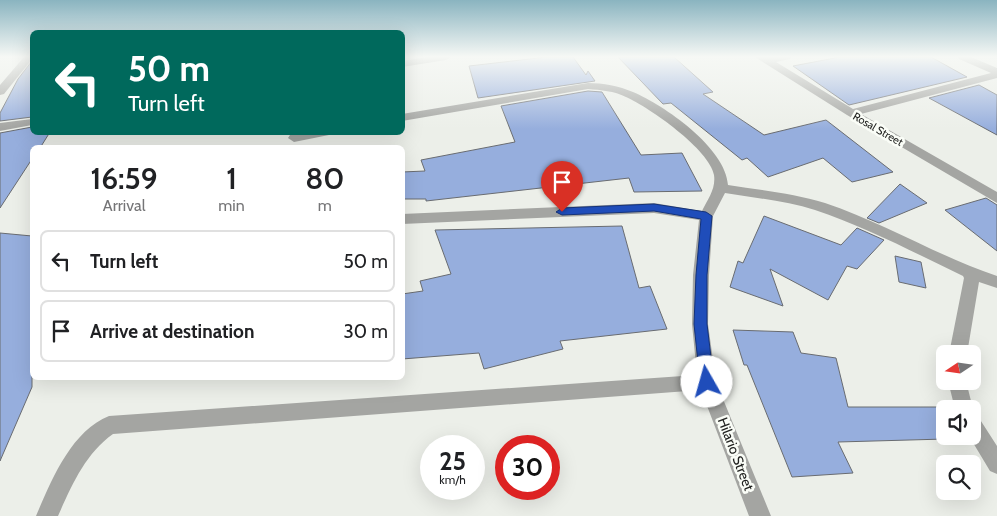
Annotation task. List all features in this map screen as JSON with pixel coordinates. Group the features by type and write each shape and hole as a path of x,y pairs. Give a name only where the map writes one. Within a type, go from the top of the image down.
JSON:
{"street":[{"path":"0,92 9,81"},
{"name":"Rosal Street","path":"800,81 997,198"},
{"path":"851,113 968,81"},
{"path":"405,117 570,88 606,86 631,95 686,132 716,165 720,173 721,188 796,200 822,207 889,234 968,272 997,282"},
{"path":"0,127 30,122"},
{"path":"294,138 310,135"},
{"name":"Hilario Street","path":"721,188 706,216 700,324 707,382 760,516"},
{"path":"405,218 654,208 706,216"},
{"path":"960,345 972,277 968,272"},
{"path":"47,516 70,467 96,433 109,425 707,382"},
{"path":"981,438 997,464"}],"building":[{"path":"17,81 30,81 30,117 0,121 0,113"},
{"path":"473,81 594,81 478,98"},
{"path":"641,81 701,81 713,92 703,94 764,135 826,120 893,172 852,182 823,158 768,177 747,158 742,160 671,103 663,104"},
{"path":"815,81 950,81 849,105"},
{"path":"979,85 997,95 997,135 929,98"},
{"path":"588,91 602,92 641,155 682,153 702,191 634,192 629,178 426,201 426,199 405,199 405,172 425,171 421,160 515,142 501,106"},
{"path":"30,127 30,135 48,135 42,145 30,145 30,162 0,208 0,133"},
{"path":"900,184 927,203 879,223 867,218"},
{"path":"986,198 997,205 997,251 945,210"},
{"path":"764,216 841,245 857,228 884,240 857,269 847,266 828,300 770,269 783,306 730,287 738,261 743,263"},
{"path":"622,226 639,288 650,286 667,329 560,341 563,349 484,369 479,353 405,359 405,294 423,291 420,281 451,274 435,230"},
{"path":"0,233 30,236 30,380 32,380 32,387 0,461"},
{"path":"895,256 921,262 926,288 899,282"},
{"path":"733,330 793,332 801,353 836,358 848,407 936,407 936,439 838,442 853,473 792,477 747,365 744,365"}],"route":[{"path":"562,212 654,208 706,216 700,324 707,382"}]}
